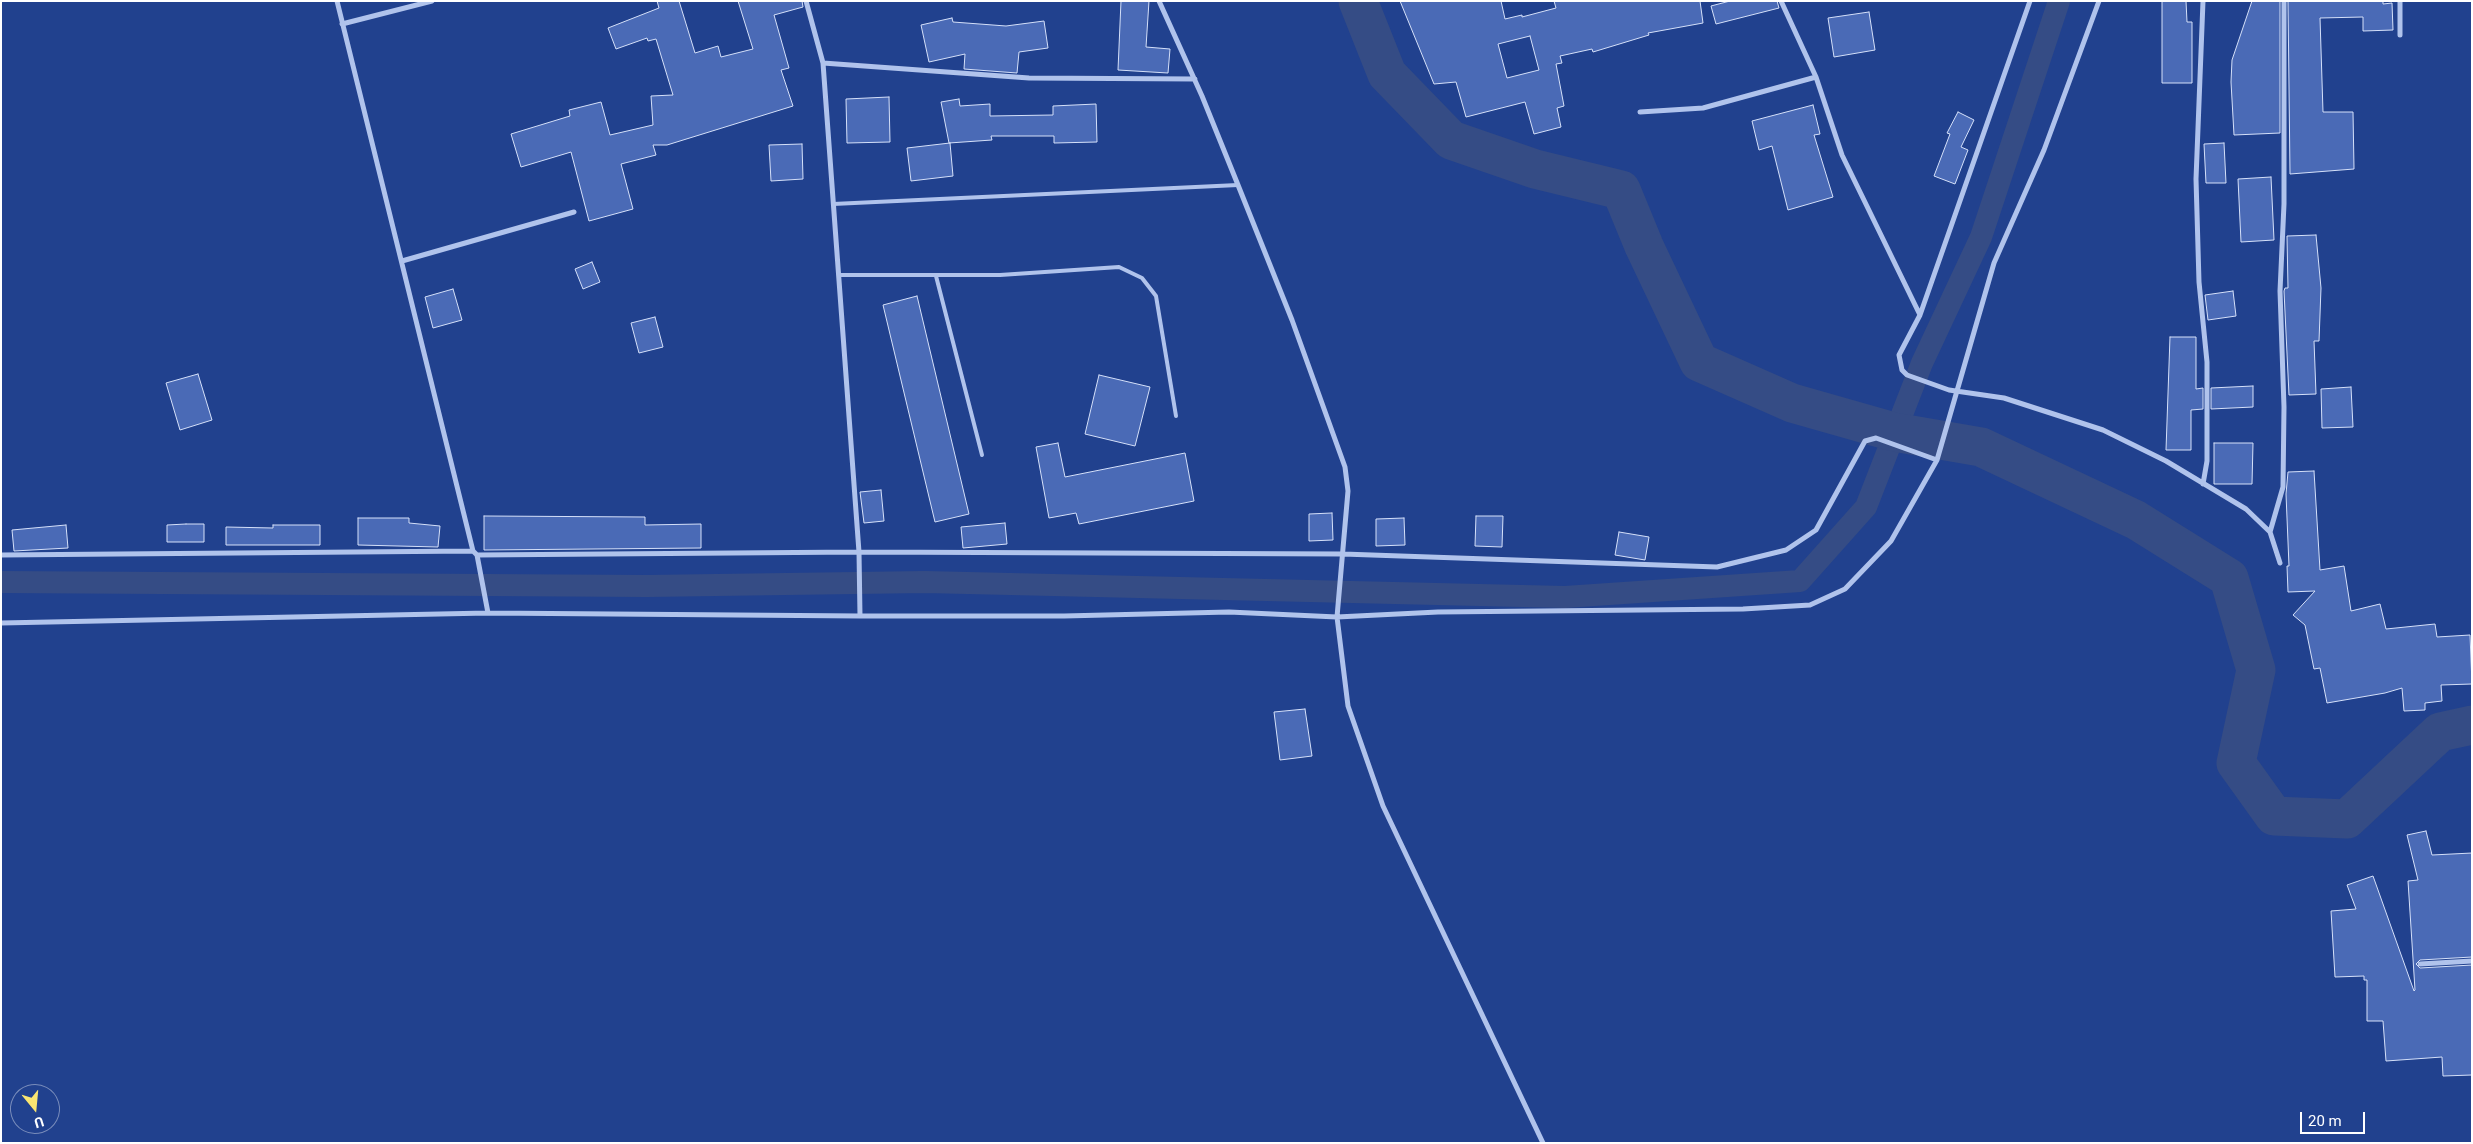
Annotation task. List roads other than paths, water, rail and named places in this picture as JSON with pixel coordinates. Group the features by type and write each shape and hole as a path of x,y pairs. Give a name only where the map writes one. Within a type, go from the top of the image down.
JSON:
{"street":[{"path":"337,1 478,561 488,613"},
{"path":"342,24 432,1"},
{"path":"806,1 823,63 859,555 860,616"},
{"path":"1159,1 1195,80 1238,185 1292,320 1346,467 1348,491 1336,617 1348,706 1383,806 1542,1143"},
{"path":"1782,1 1816,77 1842,155 1920,315"},
{"path":"2030,1 1920,315 1898,355 1902,370 1907,375 1949,390 2004,398 2103,430 2166,461 2246,510 2270,532 2280,563"},
{"path":"1,623 488,613 1064,616 1229,612 1336,617 1438,612 1743,609 1810,605 1845,589 1891,541 1937,460 1994,263 2044,150 2099,1"},
{"path":"2203,1 2196,179 2199,282 2207,362 2207,461 2203,484"},
{"path":"2270,532 2282,487 2284,407 2280,291 2284,204 2284,1"},
{"path":"2400,1 2400,35"},
{"path":"823,63 1029,78 1195,80"},
{"path":"1640,112 1703,108 1816,77"},
{"path":"402,261 574,212"},
{"path":"1,555 475,553 859,555 1343,554 1717,567 1786,550 1816,530 1865,440 1876,438 1937,460"},
{"path":"2420,964 2472,961"}],"lane":[{"path":"833,204 1238,185"},
{"path":"838,275 936,276 1049,273 1119,267 1142,278 1156,296 1176,416"},
{"path":"936,276 982,455"}],"waterway":[{"path":"1358,1 1387,74 1451,140 1535,169 1621,190 1644,246 1699,362 1792,403 1894,432 1981,447 2136,520 2229,578 2256,670 2236,763 2274,816 2347,819 2440,732 2472,725"},
{"path":"1,582 647,586 925,582 1565,597 1800,581 1866,507 1922,363 1981,237 2059,1"}]}
